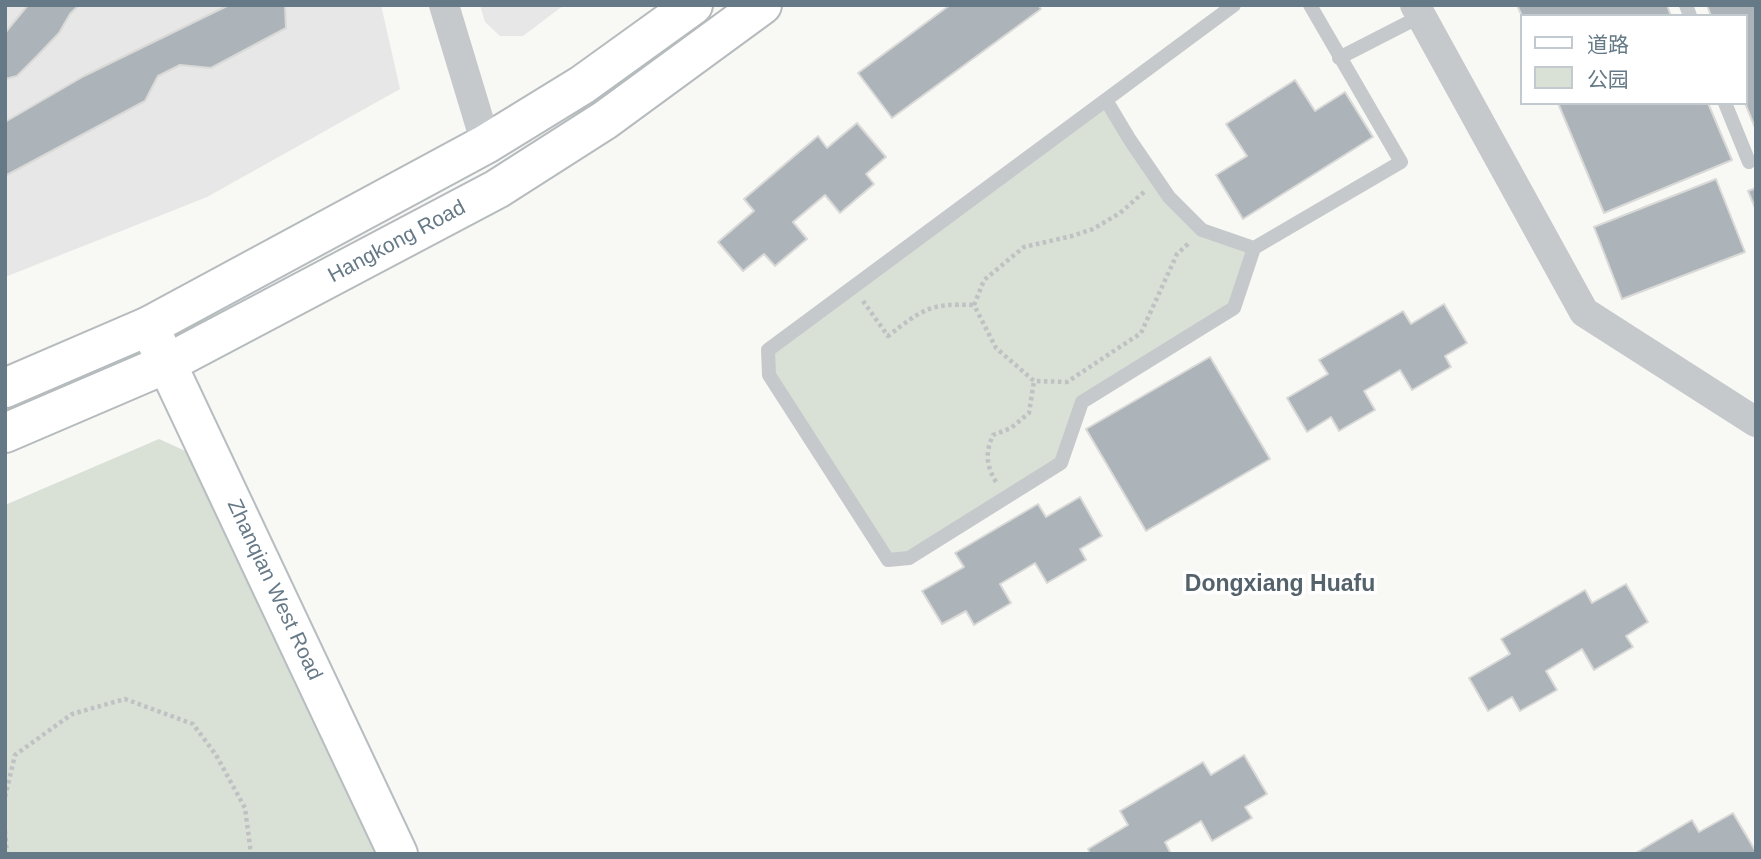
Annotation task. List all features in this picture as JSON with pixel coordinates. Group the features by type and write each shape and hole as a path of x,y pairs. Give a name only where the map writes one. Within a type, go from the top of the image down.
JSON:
{"main road":[{"name":"Hangkong Road","path":"5,388 149,326 486,144 582,85 693,5"},
{"name":"Hangkong Road","path":"5,433 166,363 497,190 605,120 762,5"},
{"name":"Zhanqian West Road","path":"149,326 398,854"}],"street":[{"path":"444,5 486,144"},
{"path":"1418,10 1584,312 1756,422"}],"lane":[{"path":"1234,5 768,350 769,375 888,560 909,558 1060,463 1082,402 1234,308 1254,248 1401,162 1310,5"},
{"path":"1339,58 1418,10"},
{"path":"1106,100 1169,197 1202,230 1254,248"},
{"path":"1726,105 1749,162"}],"path":[{"path":"1158,181 1119,213 1093,229 1024,247 984,280 974,304 996,348 1034,381 1067,382 1141,333 1177,254 1202,230"},
{"path":"853,287 888,336 917,313 944,304 974,304"},
{"path":"1005,497 988,469 986,450 993,435 1011,428 1029,413 1034,381"},
{"path":"5,797 15,755 72,714 125,699 193,724 216,755 245,808 251,854"},
{"path":"5,831 6,854"}],"shaded area":[{"path":"5,5 381,5 400,89 207,197 5,277"},
{"path":"480,5 564,5 523,36 500,36 485,22"}],"green space":[{"path":"1106,100 1130,140 1202,230 1254,248 1234,308 1082,402 1061,463 909,558 888,560 769,375 768,350"},
{"path":"159,439 194,455 380,854 5,854 5,505"}],"building":[{"path":"28,5 79,5 59,33 17,76 5,79 5,33"},
{"path":"229,5 285,5 286,28 211,68 180,65 158,76 145,101 5,176 5,122 84,76"},
{"path":"950,5 1038,5 1041,9 892,118 858,73"},
{"path":"1517,5 1667,5 1670,14 1521,14"},
{"path":"1707,5 1756,5 1756,130 1746,105 1747,14 1710,14"},
{"path":"1295,80 1315,111 1345,92 1373,137 1243,219 1216,175 1247,156 1226,124"},
{"path":"1559,105 1709,105 1732,160 1604,213"},
{"path":"857,123 886,157 866,174 874,184 840,213 825,195 793,222 807,239 775,266 764,254 743,271 718,242 754,211 744,199 818,136 827,148"},
{"path":"1716,179 1745,252 1622,299 1594,227"},
{"path":"1756,188 1756,210 1748,191"},
{"path":"1444,304 1467,343 1445,356 1451,367 1412,390 1400,370 1364,391 1375,410 1339,431 1331,417 1307,432 1287,398 1328,374 1319,360 1403,311 1411,324"},
{"path":"1210,357 1270,459 1146,531 1086,429"},
{"path":"1080,497 1102,536 1080,549 1086,560 1047,583 1035,563 1000,584 1011,603 974,625 966,611 942,624 922,591 964,567 955,553 1038,504 1046,517"},
{"path":"1626,584 1648,622 1626,636 1633,647 1594,670 1582,649 1546,671 1557,690 1520,711 1512,697 1488,711 1469,678 1510,654 1501,639 1585,590 1592,603"},
{"path":"1244,755 1267,794 1245,807 1252,818 1212,841 1201,821 1165,842 1171,854 1090,854 1088,849 1128,825 1120,811 1203,762 1211,775"},
{"path":"1733,813 1756,852 1634,854 1692,820 1699,832"}],"district":[{"name":"Dongxiang Huafu","path":"1280,585"}]}
